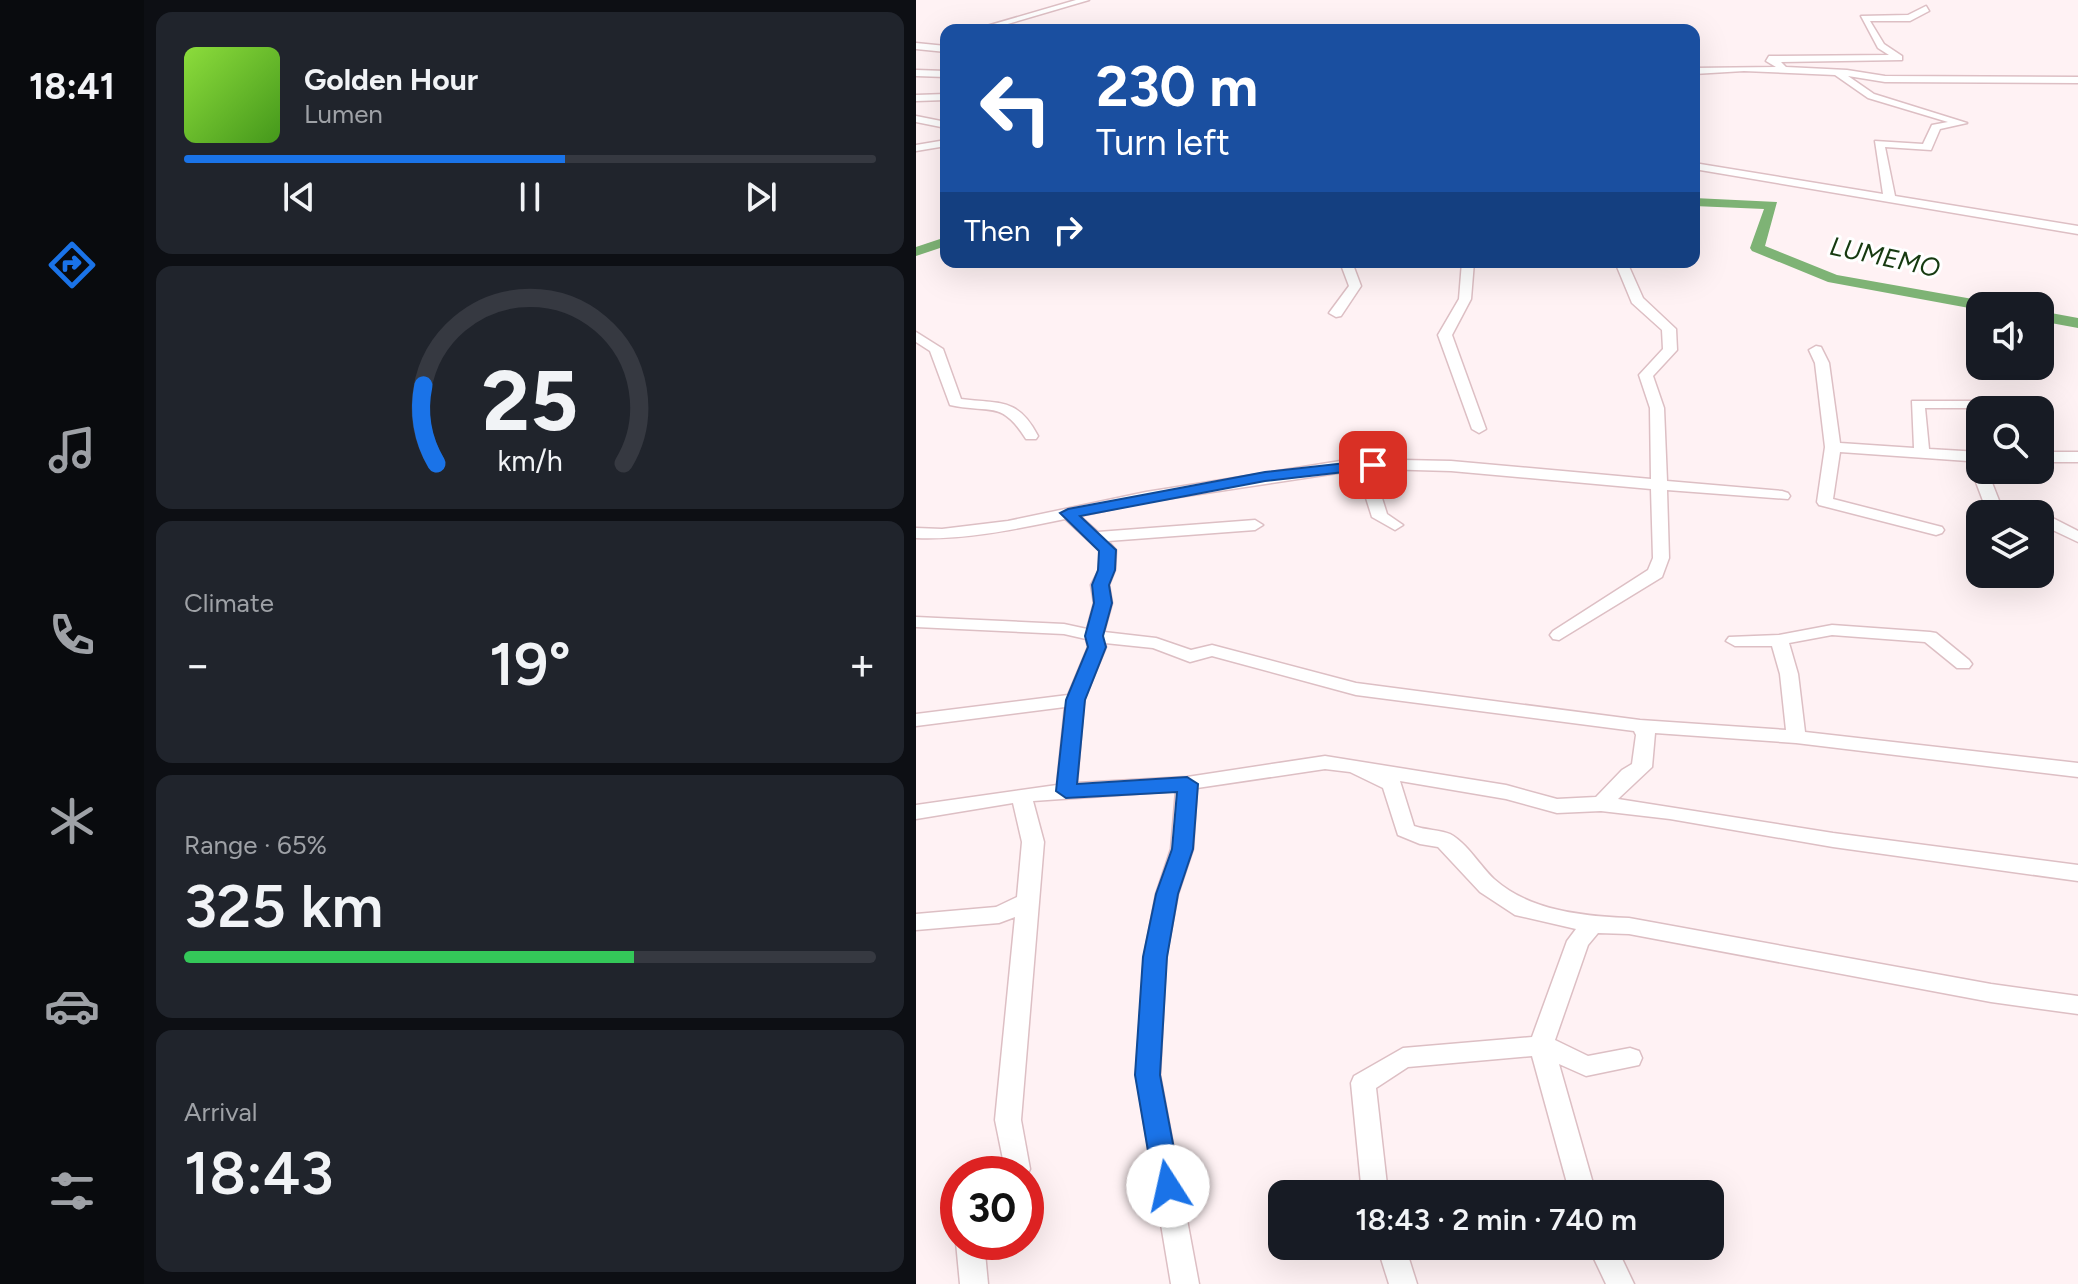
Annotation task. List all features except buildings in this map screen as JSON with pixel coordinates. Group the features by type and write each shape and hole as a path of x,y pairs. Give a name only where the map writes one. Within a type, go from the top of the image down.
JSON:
{"street":[{"path":"999,24 1085,0"},
{"path":"1792,71 1769,59 1899,58 1881,46 1864,18 1910,18 1926,9"},
{"path":"918,46 940,41"},
{"path":"918,46 940,48"},
{"path":"1842,73 1843,57"},
{"path":"1700,71 1744,68 1842,73 1885,79 2078,80"},
{"path":"916,73 940,74"},
{"path":"1842,73 1871,96 1962,123 1936,127 1927,148 1879,143 1890,200"},
{"path":"916,98 940,97"},
{"path":"916,119 940,124"},
{"path":"916,148 940,144"},
{"path":"1700,167 2078,230"},
{"path":"1336,313 1355,286 1348,268"},
{"path":"1468,268 1465,299 1445,335 1479,429"},
{"path":"1559,635 1656,573 1661,558 1657,408 1646,375 1670,350 1669,329 1637,300 1624,268"},
{"path":"916,336 936,349 955,402 1012,409 1026,419 1031,436"},
{"path":"1816,350 1822,363 1833,447 1825,502 1936,530"},
{"path":"1922,453 1917,404 1966,404"},
{"path":"1833,447 1966,455"},
{"path":"2054,457 2078,457"},
{"path":"1373,465 1368,479 1380,517 1395,525"},
{"path":"916,533 942,534 991,528 1265,477 1373,465 1466,467 1782,496"},
{"path":"1066,791 1075,700 1097,647 1094,636 1103,603 1100,585 1107,570 1108,550 1068,513"},
{"path":"1095,537 1255,525"},
{"path":"2054,525 2078,537"},
{"path":"916,622 1064,629 1094,636 1156,643 1190,656 1212,650 1356,689 1640,726 1796,737 2078,770"},
{"path":"1735,641 1779,640 1832,630 1930,637 1963,664"},
{"path":"1779,640 1789,674 1796,737"},
{"path":"916,720 1075,700"},
{"path":"1601,804 1629,775 1642,767 1646,734 1640,726"},
{"path":"916,812 1066,791 1187,784 1325,759 1487,789 1557,806 1601,804 1733,820 1833,840 2078,873"},
{"path":"1367,769 1392,784 1405,830 1427,839 1444,840 1488,886 1523,909 1593,925 1621,924 1991,993 2078,1005"},
{"path":"1185,1284 1148,1075 1155,957 1167,894 1182,849 1187,784"},
{"path":"1015,1156 1008,1120 1033,842 1021,796"},
{"path":"916,922 999,915 1026,902"},
{"path":"1579,1180 1541,1045 1578,941 1593,925"},
{"path":"1373,1180 1363,1083 1403,1058 1482,1050 1504,1051 1541,1045 1586,1066 1630,1058"},
{"path":"972,1260 974,1284"},
{"path":"1395,1260 1403,1284"},
{"path":"1609,1260 1620,1284"}],"waterway":[{"name":"LUMEMO","path":"1700,202 1772,205 1757,248 1833,279 1966,303"},
{"name":"LUMEMO","path":"916,252 940,243"},
{"name":"LUMEMO","path":"2054,319 2078,323"}],"route":[{"path":"1168,1186 1148,1075 1155,957 1167,894 1182,849 1187,784 1066,791 1075,700 1097,647 1094,636 1103,603 1100,585 1107,570 1108,550 1068,513 1265,477 1353,464 1373,465"}]}
